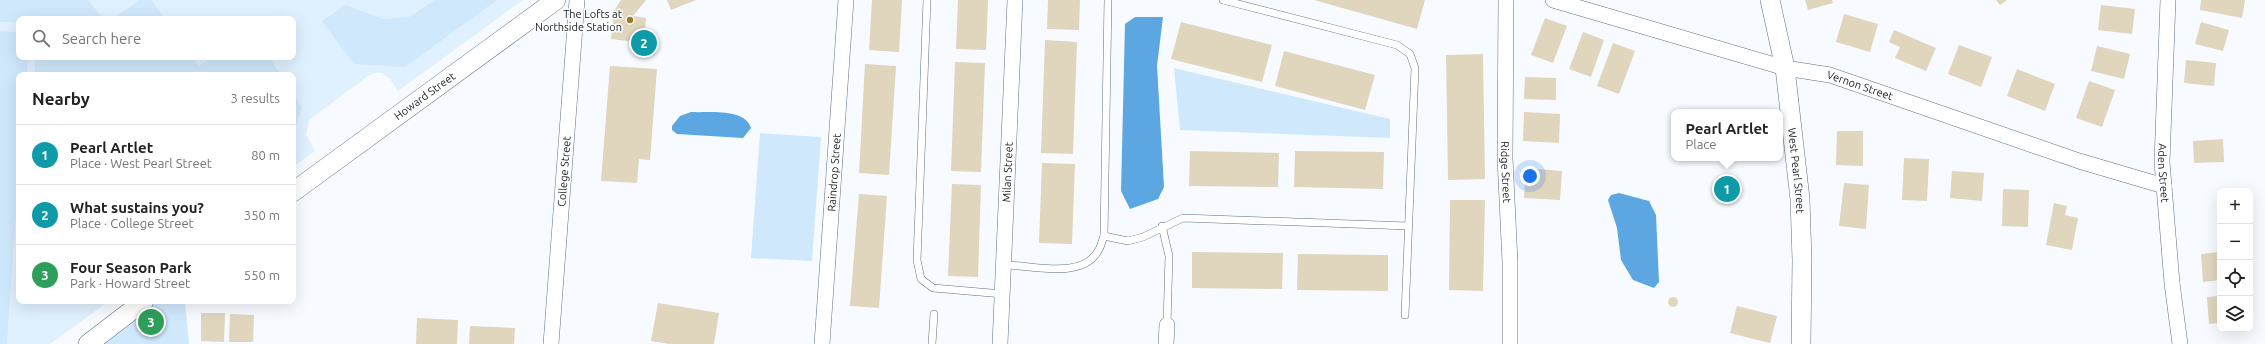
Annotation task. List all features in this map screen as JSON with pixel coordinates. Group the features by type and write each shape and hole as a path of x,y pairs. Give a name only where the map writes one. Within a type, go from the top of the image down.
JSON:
{"street":[{"name":"Howard Street","path":"296,190 556,0"},
{"name":"College Street","path":"551,344 577,0"},
{"name":"Raindrop Street","path":"822,344 846,0"},
{"name":"Milan Street","path":"1000,344 1005,265 1015,0"},
{"name":"Ridge Street","path":"1506,0 1505,158 1510,262 1510,344"},
{"name":"Vernon Street","path":"1553,0 1785,68 1830,75 2079,161 2164,186"},
{"name":"West Pearl Street","path":"1770,0 1785,68 1802,229 1801,344"},
{"name":"Aden Street","path":"2168,0 2162,162 2172,283 2180,344"},
{"path":"88,344 140,304"},
{"path":"1166,344 1167,325"}],"lane":[{"path":"928,0 917,260 920,279 933,288 1003,294"},
{"path":"1005,265 1066,270 1082,266 1098,252 1104,236 1108,0"},
{"path":"1223,0 1397,45 1410,54 1415,68 1405,315"},
{"path":"1104,236 1128,241 1143,237 1162,226 1183,218 1408,226"},
{"path":"1162,226 1169,256 1167,325"},
{"path":"932,344 934,314"}],"shaded area":[{"path":"0,0 523,0 398,91 389,78 382,73 375,73 368,76 309,120 306,135 315,151 296,165 296,72 27,72 28,60 296,60 296,16 16,16 16,32 0,31"},
{"path":"0,0 88,0 101,16 16,16 16,22 0,22"},
{"path":"140,0 151,0 163,16 117,16"},
{"path":"435,0 497,0 405,67 354,64 322,21 346,5 383,19 409,17"},
{"path":"0,31 16,32 16,60 28,60 27,72 16,72 16,216 7,344 0,344"},
{"path":"36,60 194,60 199,66 208,60 271,60 279,72 34,72"},
{"path":"1174,68 1390,119 1390,138 1180,130"},
{"path":"296,99 302,108 296,124"},
{"path":"760,133 821,137 812,261 751,258"},
{"path":"16,216 16,304 105,304 50,344 7,344"},
{"path":"140,304 185,304 189,344 87,344"}],"water":[{"path":"1135,17 1163,17 1157,66 1164,187 1158,199 1130,209 1121,191 1125,24"},
{"path":"691,112 734,114 742,117 751,128 743,138 677,134 672,130 672,126 680,116"},
{"path":"1619,193 1649,201 1656,215 1659,282 1654,288 1633,280 1621,260 1617,228 1608,200 1611,195"}],"building":[{"name":"The Lofts at Northside Station","path":"621,0 646,0 633,16 646,18 644,43 611,39 614,11"},
{"path":"667,0 696,0 671,10"},
{"path":"872,0 902,0 899,52 869,50"},
{"path":"958,0 988,0 986,50 956,49"},
{"path":"1048,0 1080,0 1079,30 1047,29"},
{"path":"1314,0 1425,0 1417,29"},
{"path":"1805,0 1832,0 1833,3 1808,10"},
{"path":"1996,0 2007,0 2000,5"},
{"path":"2201,0 2245,0 2242,18 2200,10"},
{"path":"2101,5 2135,9 2132,34 2098,30"},
{"path":"1844,14 1878,24 1870,52 1836,42"},
{"path":"1545,18 1567,26 1553,63 1531,55"},
{"path":"1181,22 1272,45 1262,82 1171,59"},
{"path":"2201,22 2229,30 2223,51 2195,44"},
{"path":"1894,30 1936,48 1926,71 1895,58 1900,47 1889,42"},
{"path":"1583,32 1604,40 1591,77 1569,69"},
{"path":"1045,40 1077,42 1073,154 1041,153"},
{"path":"1613,43 1635,51 1619,94 1597,86"},
{"path":"1959,45 1992,57 1981,87 1948,74"},
{"path":"2097,46 2130,54 2124,79 2091,71"},
{"path":"1284,51 1375,75 1365,110 1275,86"},
{"path":"1483,54 1485,179 1448,180 1446,55"},
{"path":"2186,60 2216,63 2214,86 2184,83"},
{"path":"955,62 985,63 981,172 951,171"},
{"path":"865,64 896,66 889,175 859,173"},
{"path":"610,66 657,69 650,160 639,159 637,183 601,181"},
{"path":"2017,69 2055,84 2045,111 2007,96"},
{"path":"1525,77 1556,78 1556,100 1524,99"},
{"path":"2089,81 2115,90 2102,127 2076,118"},
{"path":"1524,112 1560,114 1559,143 1523,141"},
{"path":"1837,131 1863,131 1863,166 1836,165"},
{"path":"2223,139 2224,162 2194,163 2193,141"},
{"path":"1190,151 1279,153 1278,187 1189,186"},
{"path":"1295,151 1384,152 1383,189 1294,187"},
{"path":"1904,158 1929,159 1927,201 1902,200"},
{"path":"1042,163 1075,164 1072,244 1039,243"},
{"path":"1526,168 1562,171 1560,200 1524,198"},
{"path":"1952,171 1984,173 1982,201 1950,198"},
{"path":"1844,183 1869,185 1866,229 1839,226"},
{"path":"952,184 981,185 978,277 948,276"},
{"path":"2003,189 2029,190 2028,227 2002,226"},
{"path":"859,194 887,196 879,308 850,306"},
{"path":"1450,200 1485,200 1483,291 1449,290"},
{"path":"2054,203 2067,206 2065,215 2078,218 2072,250 2046,245"},
{"path":"1192,252 1283,253 1282,289 1192,288"},
{"path":"2217,252 2217,280 2203,282 2201,254"},
{"path":"1298,254 1388,255 1388,291 1297,290"},
{"path":"2217,296 2217,323 2209,324 2207,297"},
{"path":"1671,297 1675,297 1677,298 1677,306 1671,307 1668,304 1668,300"},
{"path":"658,303 719,313 714,344 669,344 651,341"},
{"path":"1737,306 1777,316 1770,343 1730,333"},
{"path":"201,313 225,313 224,342 201,341"},
{"path":"230,314 254,315 253,342 229,342"},
{"path":"417,318 458,320 457,344 416,344"},
{"path":"470,326 515,328 514,344 469,344"}],"place":[{"name":"The Lofts at Northside Station","path":"630,20"},
{"name":"What sustains you?","path":"644,43"},
{"name":"Pearl Artlet","path":"1727,189"},
{"name":"Four Season Park","path":"151,322"}]}
